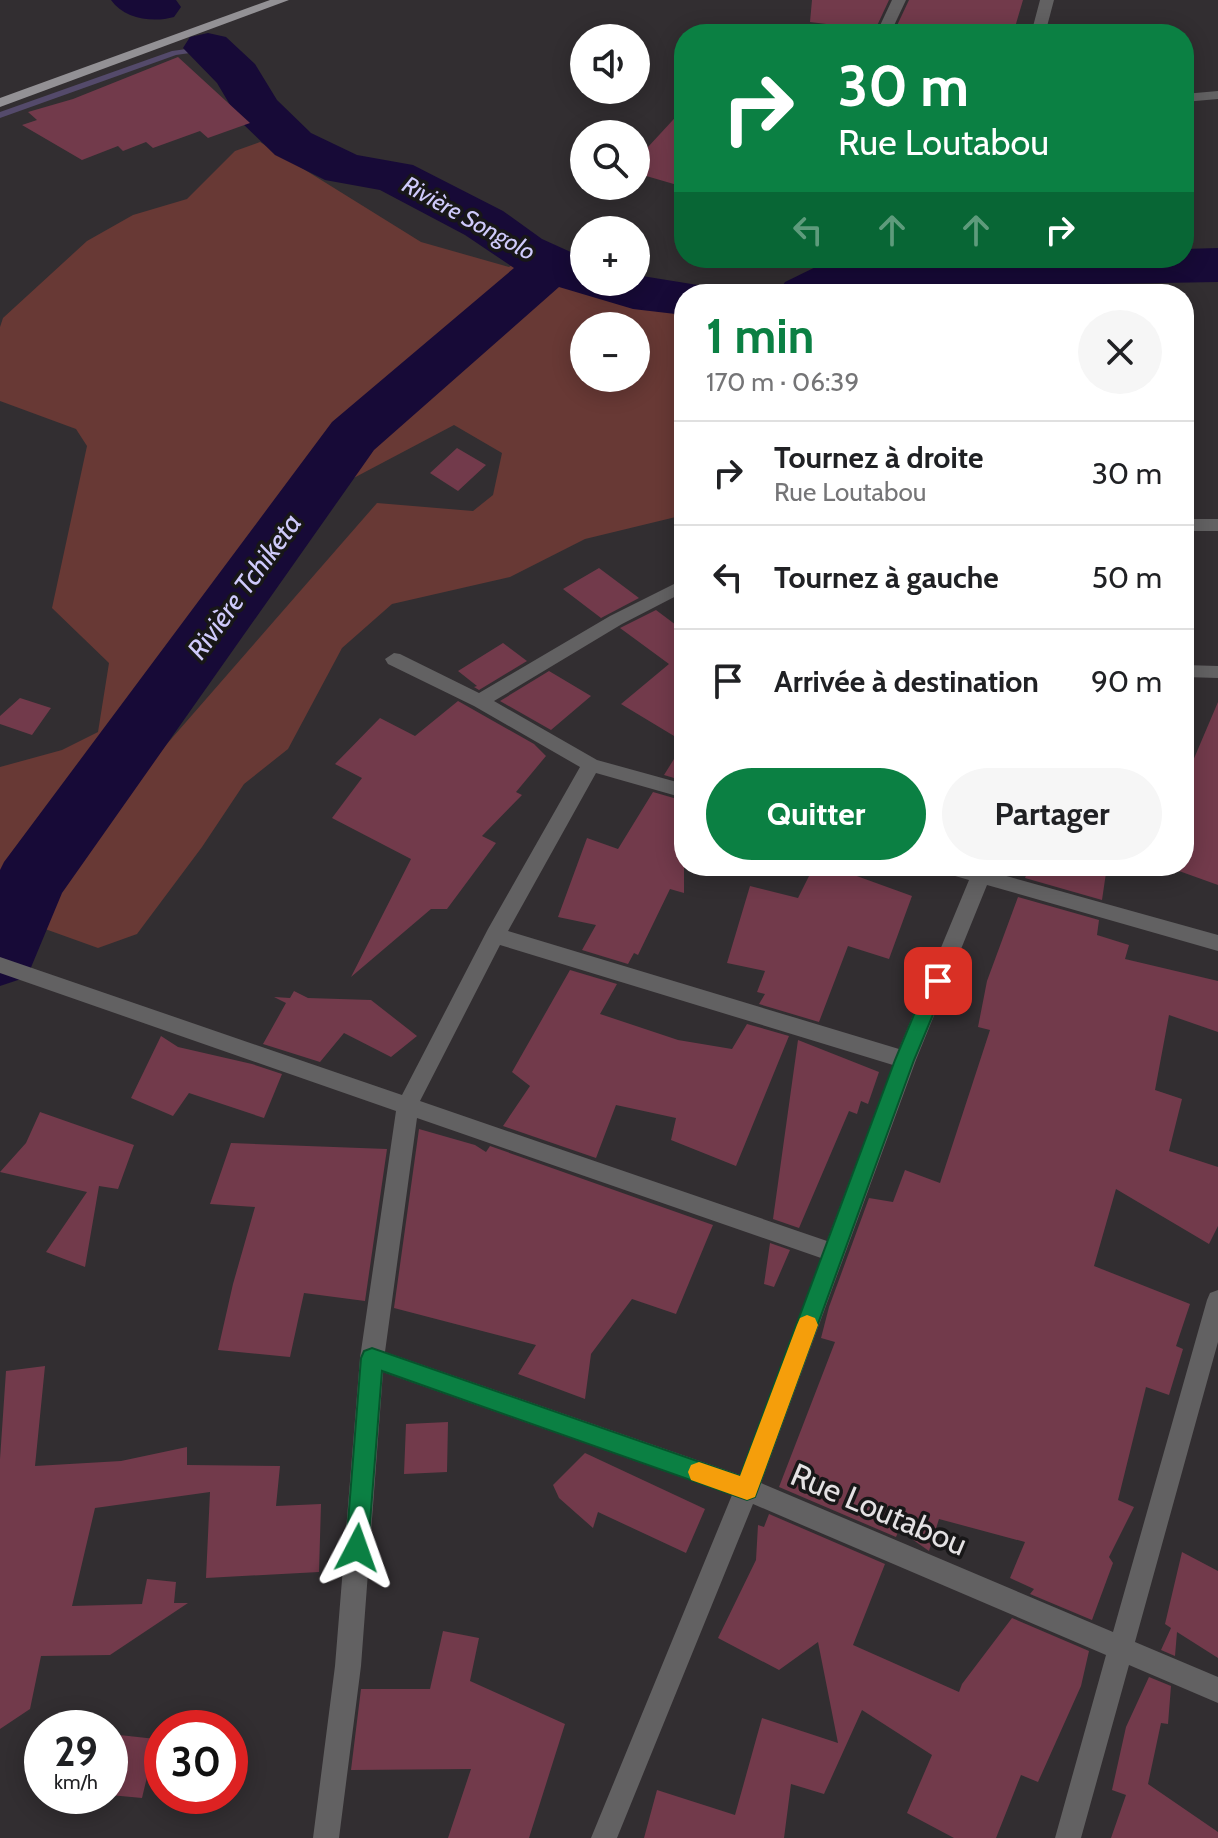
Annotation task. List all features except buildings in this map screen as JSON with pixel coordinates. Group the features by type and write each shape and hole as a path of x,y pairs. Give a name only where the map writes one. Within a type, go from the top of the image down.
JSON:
{"main road":[{"path":"0,103 282,0"}],"street":[{"path":"888,24 899,0"},
{"path":"1041,24 1047,0"},
{"path":"1194,97 1218,95"},
{"path":"1194,525 1218,525"},
{"path":"480,701 616,620 674,590"},
{"path":"394,659 480,701 591,765 674,788"},
{"path":"1194,671 1218,672"},
{"path":"326,1838 348,1666 372,1358 408,1104 495,935 591,765"},
{"path":"604,1838 747,1489 905,1060 982,876"},
{"path":"1000,876 1218,943"},
{"path":"495,935 905,1060"},
{"path":"0,965 834,1253"},
{"path":"1068,1838 1218,1300"},
{"name":"Rue Loutabou","path":"372,1358 747,1489 1218,1690"}],"shaded area":[{"path":"260,142 421,242 509,267 529,254 570,270 570,296 650,296 650,288 674,291 674,517 585,539 510,577 392,604 342,648 288,749 244,784 137,934 98,948 34,925 118,800 377,503 473,511 493,495 502,453 454,425 312,500 279,557 213,625 85,795 0,875 0,767 62,750 98,732 109,663 52,608 87,446 76,429 0,401 0,327 3,318 87,241 133,215 187,199 235,151"},
{"path":"864,268 906,268 947,269 985,284 831,284"}],"waterway":[{"name":"Rivière Songolo","path":"135,0 157,7"},
{"path":"0,115 175,53 208,48"},
{"name":"Rivière Songolo","path":"208,48 237,75 257,109 293,144 344,169 394,176 484,223 522,251 570,272"},
{"name":"Rivière Tchiketa","path":"0,956 30,882 353,436 551,265"},
{"name":"Rivière Songolo","path":"1194,265 1218,265"},
{"name":"Rivière Songolo","path":"824,284 849,271 1034,268"},
{"name":"Rivière Songolo","path":"650,294 674,297"}],"slow traffic":[{"path":"699,1472 747,1489 807,1325"}],"route":[{"path":"357,1548 372,1358 747,1489 905,1060 938,981"}]}
